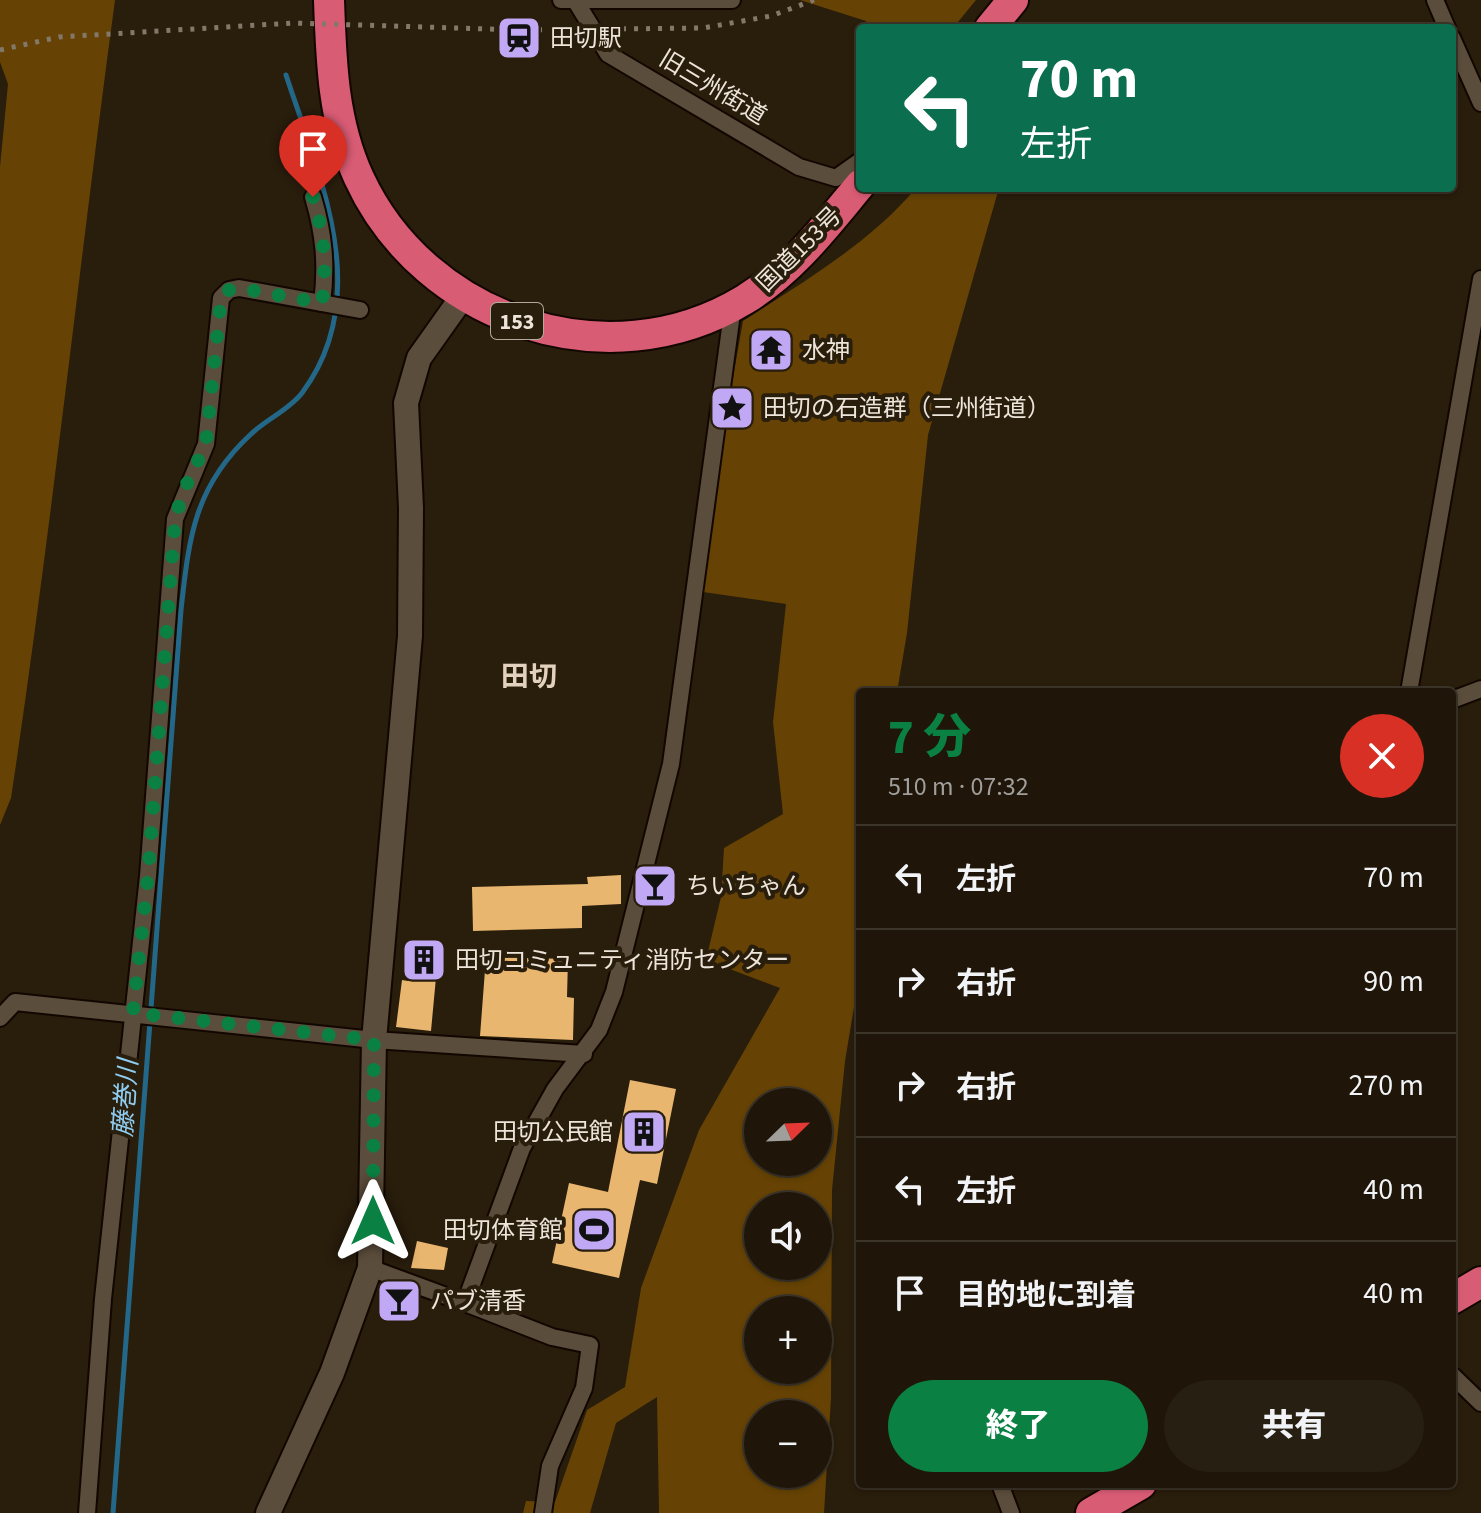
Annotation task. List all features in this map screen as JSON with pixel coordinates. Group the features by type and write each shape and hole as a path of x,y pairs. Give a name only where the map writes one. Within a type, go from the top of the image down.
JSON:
{"highway":[{"name":"国道153号","path":"329,0 336,108 359,179 378,213 408,251 463,296 523,323 592,339 649,336 733,306 786,268 856,189"},
{"path":"993,24 1013,0"},
{"path":"1456,1297 1481,1282"},
{"path":"1091,1513 1134,1488"}],"street":[{"path":"571,0 732,0"},
{"name":"旧三州街道","path":"571,0 608,54 799,167 836,178 856,164"},
{"path":"1435,0 1445,24"},
{"path":"1456,47 1481,103"},
{"path":"313,197 323,231 326,270 324,303"},
{"path":"1410,688 1481,279"},
{"path":"87,1513 103,1299 148,876 175,519 183,492 206,444 221,298 229,290 239,288 354,309"},
{"path":"268,1513 332,1373 370,1268 374,1040 410,636 411,508 406,403 419,358 463,296"},
{"path":"465,1303 522,1148 555,1089 599,1030 614,992 671,764 733,306"},
{"path":"1456,698 1481,689"},
{"path":"0,1018 15,1002 374,1040 584,1054"},
{"path":"370,1268 552,1337 590,1345 584,1388 550,1466 543,1513"},
{"path":"1456,1379 1481,1403"},
{"path":"1002,1488 1011,1513"}],"shaded area":[{"path":"0,0 115,0 25,699 11,798 0,825 0,167 8,84 0,62"},
{"path":"800,0 976,0 956,24 868,24"},
{"path":"912,192 998,192 928,435 907,633 898,688 856,688 856,995 845,1061 832,1192 744,1192 744,1280 832,1280 831,1296 744,1296 744,1384 831,1384 831,1400 744,1400 744,1488 826,1488 824,1513 659,1513 657,1397 616,1423 590,1513 523,1513 526,1501 555,1502 587,1410 625,1387 641,1288 699,1130 780,988 706,960 721,897 724,848 783,814 773,722 786,604 703,592 718,462 743,321 857,244"}],"building":[{"path":"656,871 665,872 661,905 648,903"},
{"path":"621,875 621,904 582,906 582,928 473,931 472,887 588,884 587,877"},
{"path":"410,955 438,956 431,1031 396,1027 402,980 408,981"},
{"path":"486,957 568,959 567,997 574,998 573,1040 480,1036"},
{"path":"630,1080 676,1089 657,1184 640,1180 619,1278 552,1263 569,1183 608,1192"},
{"path":"417,1241 448,1248 444,1270 411,1268"},
{"path":"388,1288 411,1297 407,1315 382,1306"}],"waterway":[{"name":"藤巻川","path":"113,1513 187,560 198,515 217,474 250,435 302,393 324,356 335,317 338,276 334,236 325,194 286,75"}],"railway":[{"path":"0,50 59,37 293,23 521,30 703,28 771,16 814,0"}],"place":[{"name":"田切駅","path":"519,38"},
{"name":"水神","path":"771,350"},
{"name":"田切の石造群（三州街道）","path":"732,408"},
{"name":"ちいちゃん","path":"655,886"},
{"name":"田切コミュニティ消防センター","path":"424,960"},
{"name":"田切公民館","path":"644,1132"},
{"name":"田切体育館","path":"594,1230"},
{"name":"パブ清香","path":"399,1301"}],"district":[{"name":"田切","path":"529,676"}],"route":[{"path":"313,197 323,231 326,270 322,303 239,288 229,290 221,298 206,444 183,492 175,519 148,876 133,1013 374,1040 373,1221"}]}
